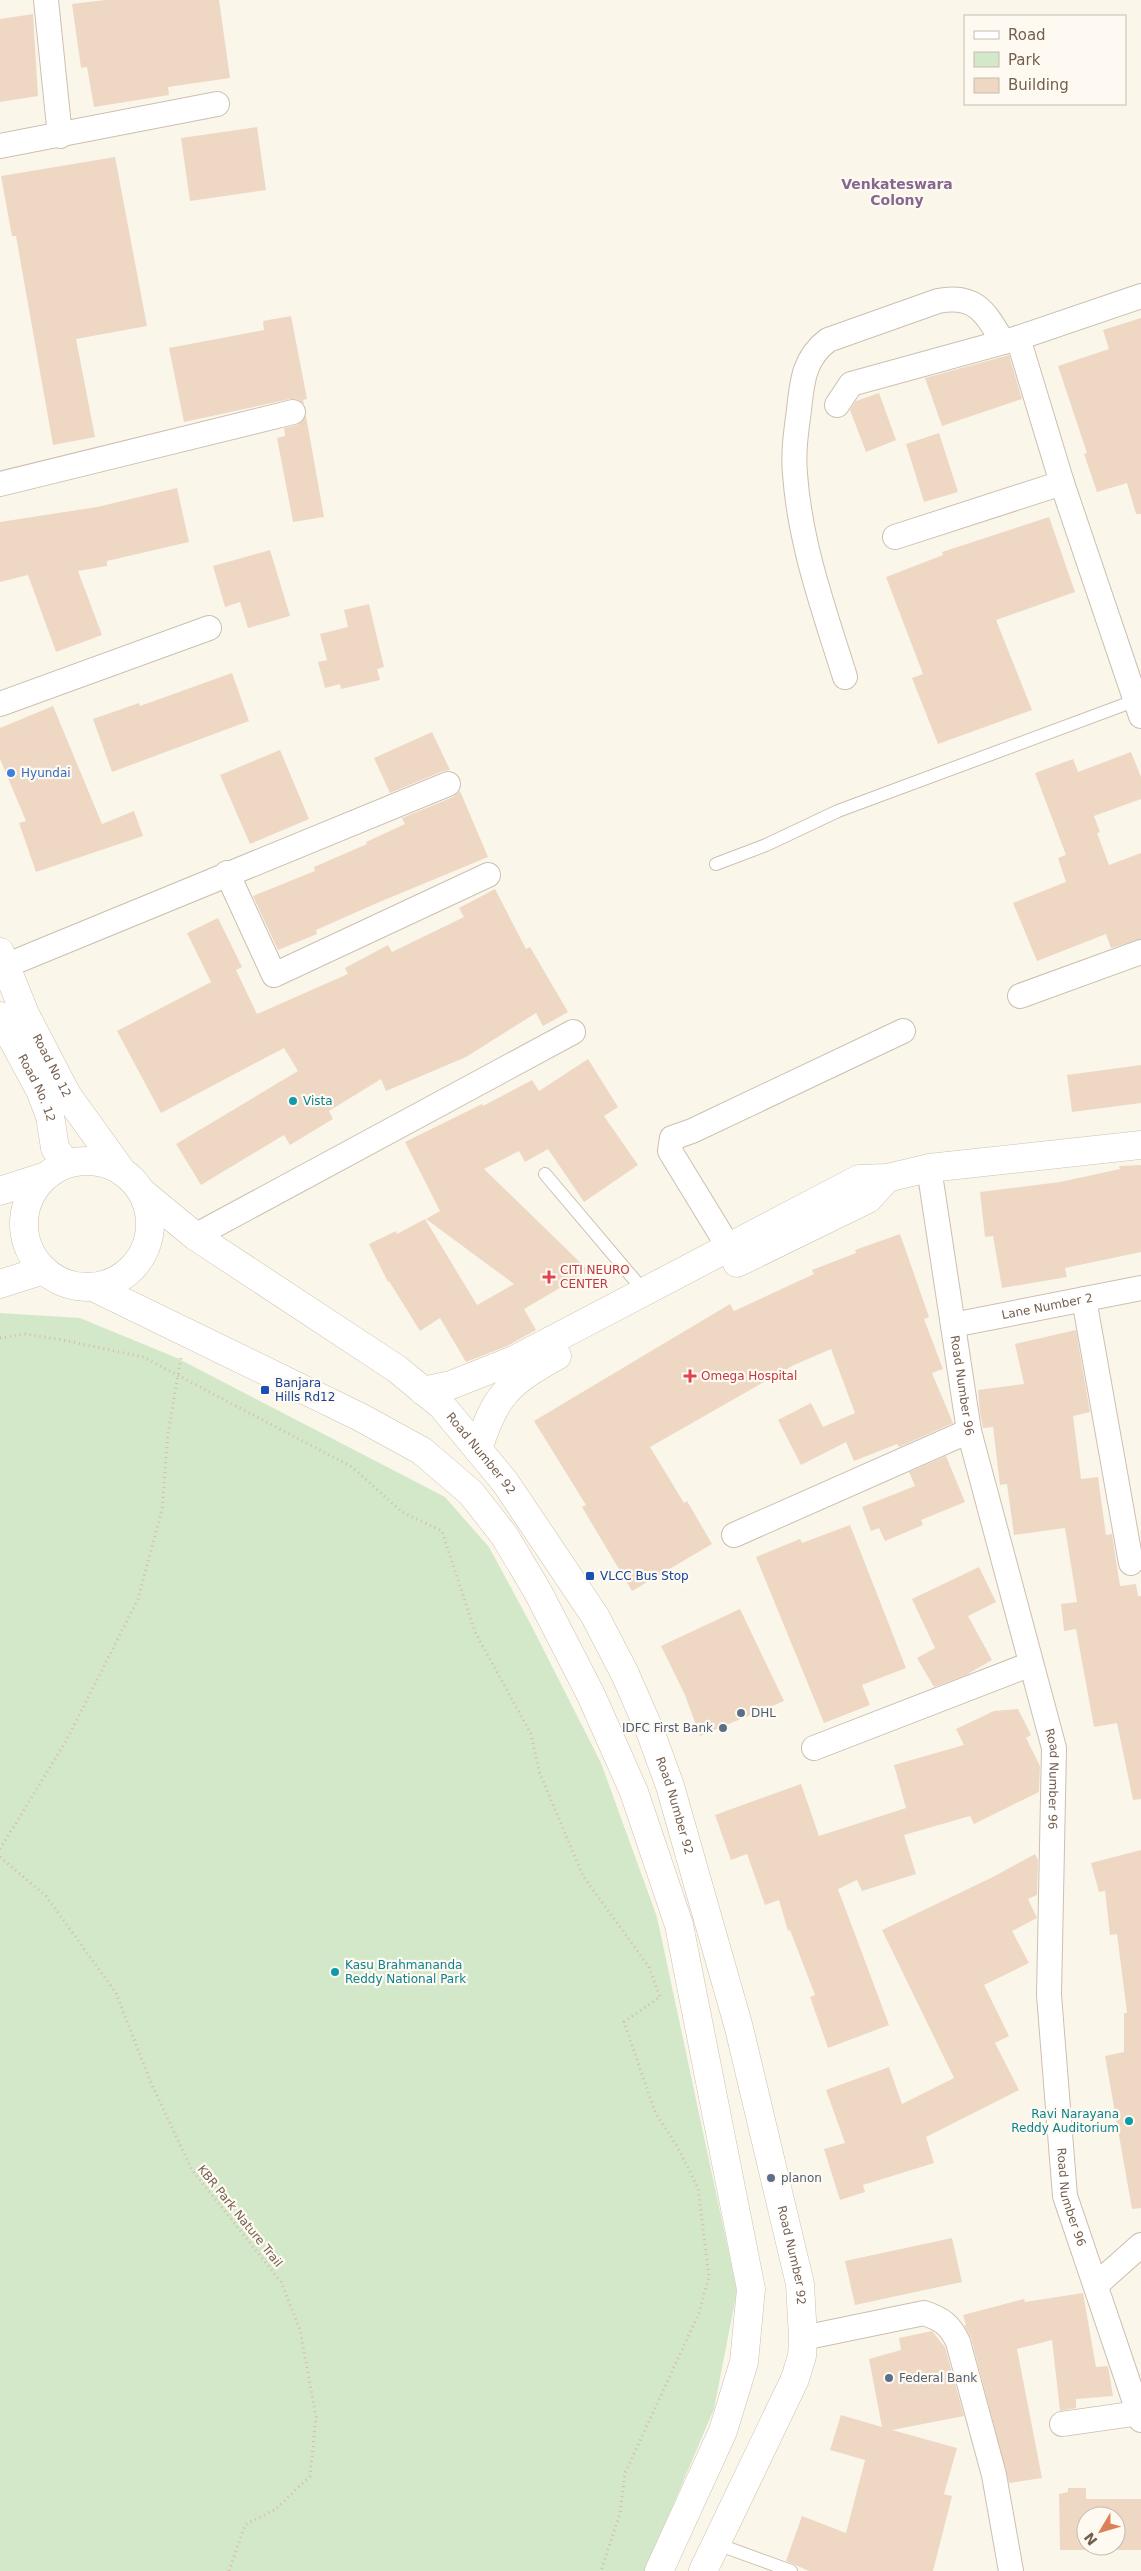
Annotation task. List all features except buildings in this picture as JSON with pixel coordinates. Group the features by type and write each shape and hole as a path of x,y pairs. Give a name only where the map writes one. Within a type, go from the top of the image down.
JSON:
{"main road":[{"name":"Road No 12","path":"3,959 25,1014 66,1095 121,1170"},
{"name":"Road No. 12","path":"0,1016 40,1090 50,1116 56,1170"},
{"path":"423,1391 451,1385 514,1360 728,1246 859,1179 887,1178 929,1168 1141,1145"},
{"path":"0,1191 56,1170 94,1161 121,1170 133,1180 143,1193 150,1212 150,1226 143,1254 125,1274 113,1282 93,1287 75,1286 59,1280 44,1270 32,1253 25,1233 25,1212 32,1192 56,1170"},
{"path":"478,1450 492,1410 503,1393 549,1360 759,1251 868,1199 887,1178"},
{"name":"Road Number 92","path":"143,1193 195,1236 396,1369 442,1406 505,1482 595,1616 625,1674 650,1731 670,1786 739,2028 800,2284 803,2338 802,2356 795,2379 703,2571"},
{"path":"0,1284 44,1270"},
{"path":"93,1287 360,1417 422,1451 471,1493 504,1535 538,1592 591,1695 634,1792 680,1925 750,2289 744,2362 723,2431 659,2571"},
{"path":"560,1634 595,1616"},
{"path":"702,2035 739,2028"}],"street":[{"path":"46,0 60,136"},
{"path":"0,146 60,136 217,104"},
{"path":"837,405 851,384 1010,340 1141,296"},
{"path":"845,677 808,557 795,475 794,449 802,378 808,360 817,348 828,340 938,301 954,298 975,304 1010,340 1062,483 1138,708"},
{"path":"0,484 293,412"},
{"path":"895,537 1062,483"},
{"path":"0,704 210,628"},
{"path":"3,959 227,873 448,784"},
{"path":"227,873 274,975 488,875"},
{"path":"1020,996 1141,952"},
{"path":"195,1236 573,1032"},
{"path":"728,1246 670,1151 672,1138 692,1131 903,1032"},
{"name":"Road Number 96","path":"929,1168 969,1431 1054,1748 1049,1995 1065,2196 1140,2417"},
{"name":"Lane Number 2","path":"953,1325 1141,1288"},
{"path":"1084,1300 1131,1563"},
{"path":"734,1535 969,1431"},
{"path":"814,1748 1031,1664"},
{"path":"1096,2285 1141,2245"},
{"path":"803,2338 924,2313 941,2318 952,2329 958,2342 994,2475 1011,2571"},
{"path":"1062,2424 1140,2417"}],"lane":[{"path":"716,864 766,844 838,811 1138,708"},
{"path":"545,1174 644,1291"},
{"path":"717,2544 791,2571"}],"path":[{"path":"0,1849 66,1741 138,1599 162,1509 168,1433 185,1332"},
{"path":"0,1338 24,1334 64,1340 143,1357 352,1467 402,1512 442,1531 475,1632 531,1734 539,1771 583,1876 649,1966 660,1996 624,2022 655,2112 677,2146 698,2188 709,2277 699,2313 625,2473 620,2512 602,2571"},
{"name":"KBR Park Nature Trail","path":"0,1857 46,1896 116,1993 151,2083 192,2170 282,2282 300,2330 316,2417 310,2476 276,2509 245,2525 228,2571"}],"green space":[{"name":"Kasu Brahmananda Reddy National Park","path":"0,1313 80,1318 177,1358 445,1497 489,1547 530,1623 601,1763 657,1917 737,2291 714,2409 645,2571 0,2571"}],"place":[{"name":"Hyundai","path":"11,773"},
{"name":"Vista","path":"293,1101"},
{"name":"CITI NEURO CENTER","path":"549,1277"},
{"name":"Omega Hospital","path":"690,1376"},
{"name":"Banjara Hills Rd12","path":"265,1390"},
{"name":"VLCC Bus Stop","path":"590,1576"},
{"name":"DHL","path":"741,1713"},
{"name":"IDFC First Bank","path":"723,1728"},
{"name":"Kasu Brahmananda Reddy National Park","path":"335,1972"},
{"name":"Ravi Narayana Reddy Auditorium","path":"1129,2121"},
{"name":"planon","path":"771,2178"},
{"name":"Federal Bank","path":"889,2378"}],"district":[{"name":"Venkateswara Colony","path":"897,192"}]}
